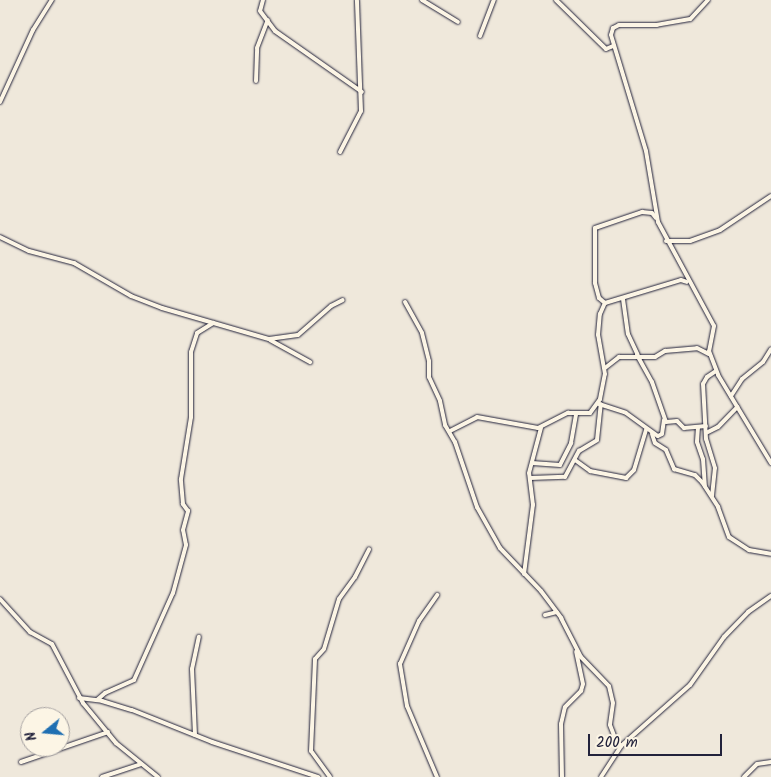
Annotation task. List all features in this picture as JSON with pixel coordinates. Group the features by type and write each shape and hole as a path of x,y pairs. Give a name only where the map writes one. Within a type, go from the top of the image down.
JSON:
{"street":[{"path":"0,102 28,41 52,0"},
{"path":"263,0 259,10 275,31 362,92"},
{"path":"340,152 361,113 362,92 357,0"},
{"path":"422,0 458,22"},
{"path":"480,36 494,0"},
{"path":"556,0 607,50 613,46"},
{"path":"708,0 694,17 682,22 617,26 612,31 613,46 646,152 657,218 666,241 714,326 710,356 716,371 771,463"},
{"path":"256,81 257,48 268,20"},
{"path":"666,241 690,241 720,230 771,196"},
{"path":"605,303 599,298 595,283 595,228 642,212 652,213 657,218"},
{"path":"0,237 32,252 74,263 131,296 269,339 310,362"},
{"path":"605,303 681,280 689,283"},
{"path":"599,404 626,413 652,434 662,435 664,420 652,382 628,334 622,299"},
{"path":"269,339 283,339 298,335 331,306 343,300"},
{"path":"405,302 422,333 429,361 429,377 484,523 500,548 557,612 575,648 583,684 581,691 565,707 561,724 562,777"},
{"path":"530,478 562,478 580,450 597,440 599,404 605,368 599,349 598,335 600,314 605,303"},
{"path":"98,700 105,693 134,680 173,592 186,545 183,530 188,511 183,504 181,479 191,417 191,352 197,333 213,323"},
{"path":"605,368 616,358 638,355 655,357 665,351 695,348 710,356"},
{"path":"731,396 742,379 763,362 771,349"},
{"path":"712,499 715,468 706,433 703,384 706,377 716,371"},
{"path":"450,431 477,417 523,428 541,428 568,413 587,414 599,404"},
{"path":"706,433 718,427 738,407"},
{"path":"532,464 560,465 570,446 576,414"},
{"path":"664,420 677,421 684,428 706,426"},
{"path":"698,427 697,442 703,459 706,488"},
{"path":"524,574 533,506 530,478 541,428"},
{"path":"574,460 590,471 626,478 634,470 646,430"},
{"path":"652,434 654,443 666,450 672,467 695,476 706,488 729,537 748,550 771,554"},
{"path":"330,777 311,751 315,659 324,649 339,599 356,577 370,549"},
{"path":"437,596 419,621 400,664 407,706 437,777"},
{"path":"601,777 621,746 690,685 724,637 748,612 771,596"},
{"path":"0,599 30,632 52,644 79,698 108,732 141,764 158,777"},
{"path":"545,615 557,612"},
{"path":"195,735 192,669 199,637"},
{"path":"575,648 609,686 613,703 610,725 621,746"},
{"path":"79,698 98,700 318,777"},
{"path":"21,762 108,732"},
{"path":"744,777 757,764 771,762"},
{"path":"102,777 141,764"},
{"path":"301,770 301,777"}]}
